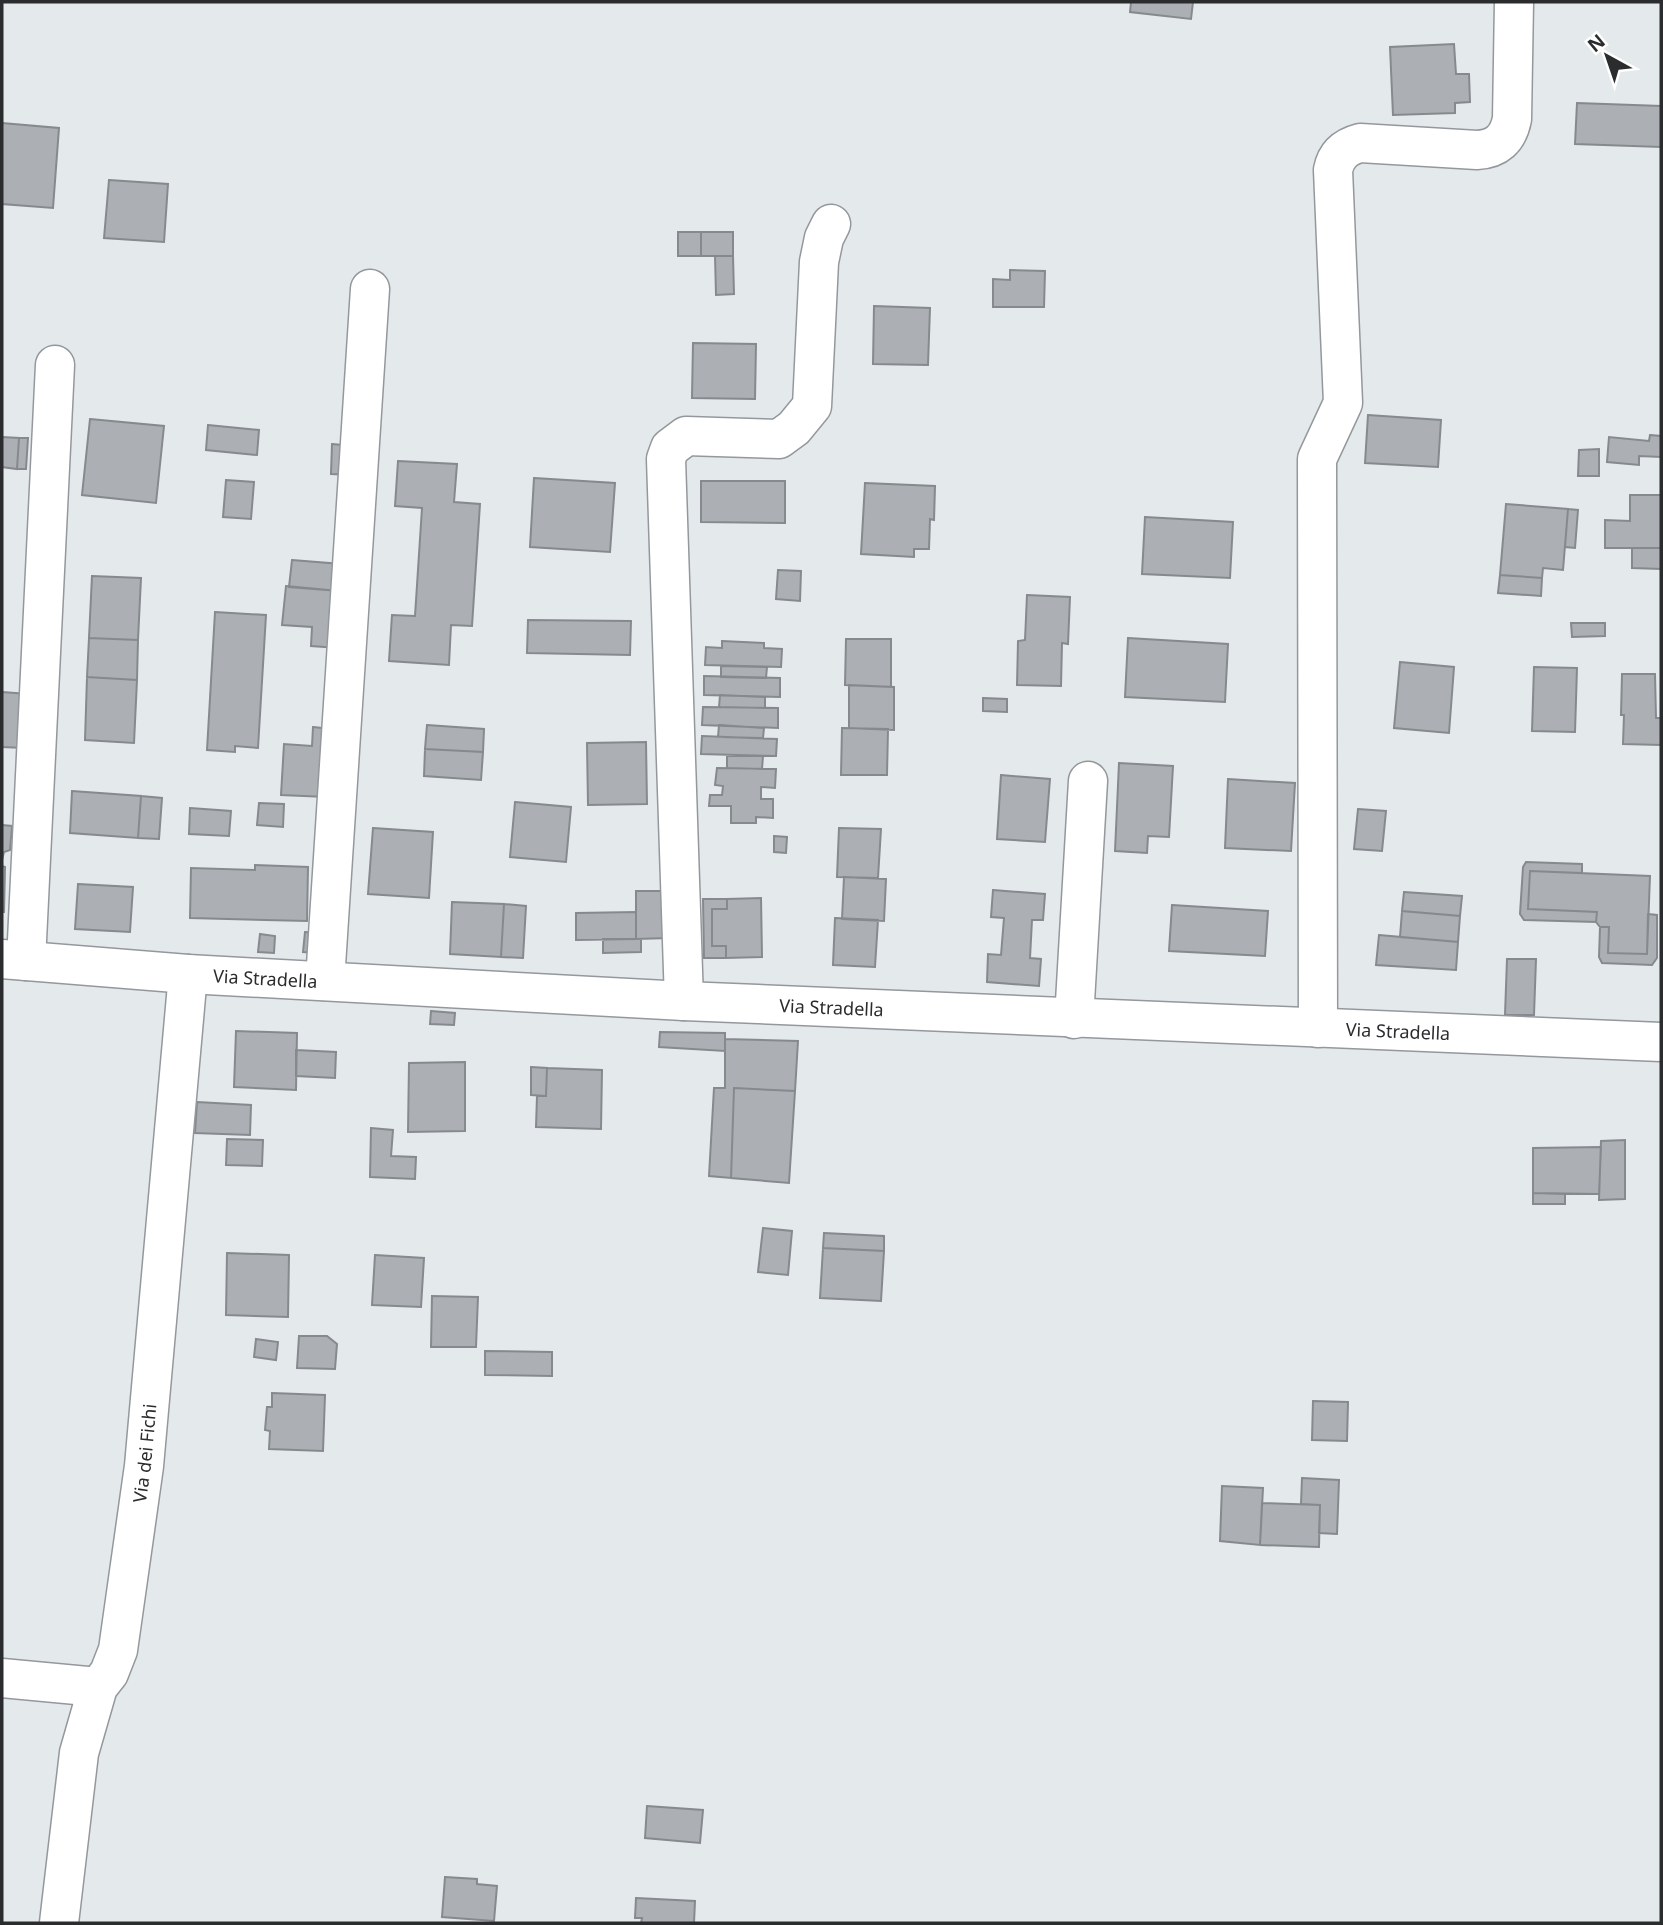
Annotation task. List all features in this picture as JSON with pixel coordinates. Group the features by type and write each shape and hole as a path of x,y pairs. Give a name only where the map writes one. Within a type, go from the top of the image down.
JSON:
{"street":[{"path":"1318,1028 1317,459 1343,403 1333,170 1339,155 1345,149 1360,143 1477,150 1497,146 1510,130 1514,2"},
{"path":"684,1001 666,459 670,448 687,436 779,439 794,428 812,406 819,262 824,238 831,225"},
{"path":"325,981 370,289"},
{"path":"14,960 55,365"},
{"path":"1074,1018 1088,781"},
{"name":"Via Stradella","path":"14,960 188,974 684,1001 1661,1042"},
{"name":"Via dei Fichi","path":"59,1923 79,1753 97,1687 109,1673 118,1650 144,1466 188,974"},
{"path":"2,1678 97,1687"}],"building":[{"path":"1131,2 1193,2 1191,19 1130,12"},
{"path":"1454,44 1456,74 1469,74 1470,102 1455,103 1455,113 1393,115 1390,47"},
{"path":"1577,103 1661,106 1661,147 1575,144"},
{"path":"2,123 59,128 53,208 2,204"},
{"path":"109,180 168,184 164,242 104,238"},
{"path":"678,232 701,232 701,256 678,256"},
{"path":"701,232 733,232 733,256 701,256"},
{"path":"715,256 733,256 734,294 716,295"},
{"path":"1010,270 1045,271 1044,307 993,307 993,279 1010,280"},
{"path":"874,306 930,308 928,365 873,364"},
{"path":"693,343 756,344 755,399 692,398"},
{"path":"1368,415 1441,420 1438,467 1365,463"},
{"path":"90,419 164,426 156,503 82,495"},
{"path":"208,425 259,430 257,455 206,450"},
{"path":"1650,435 1661,436 1661,457 1639,456 1639,465 1607,462 1609,437 1649,441"},
{"path":"2,437 19,438 17,469 2,467"},
{"path":"19,438 28,438 26,469 17,469"},
{"path":"332,444 353,446 352,475 331,474"},
{"path":"1599,449 1599,476 1578,476 1579,450"},
{"path":"398,461 457,464 454,502 480,504 472,626 451,625 449,665 389,661 392,615 415,616 422,508 395,506"},
{"path":"534,478 615,483 610,552 530,547"},
{"path":"226,480 254,482 251,519 223,517"},
{"path":"701,481 785,481 785,523 701,522"},
{"path":"865,483 935,486 934,520 930,519 929,549 914,549 914,557 861,554"},
{"path":"1630,495 1661,495 1661,548 1605,548 1605,520 1630,521"},
{"path":"1506,504 1568,509 1563,570 1543,568 1542,578 1500,575"},
{"path":"1568,509 1578,510 1575,548 1565,547"},
{"path":"1145,517 1233,522 1230,578 1142,574"},
{"path":"1632,548 1661,548 1661,569 1632,568"},
{"path":"292,560 341,564 338,591 289,587"},
{"path":"778,570 801,571 800,601 776,599"},
{"path":"1500,575 1542,578 1541,596 1498,593"},
{"path":"92,576 141,578 138,640 89,638"},
{"path":"286,586 338,591 338,648 311,646 312,627 282,625"},
{"path":"1027,595 1070,597 1068,644 1062,643 1061,686 1017,685 1018,641 1025,640"},
{"path":"215,612 266,615 258,748 235,746 235,752 207,750"},
{"path":"528,620 631,621 630,655 527,653"},
{"path":"1571,623 1605,623 1605,636 1572,637"},
{"path":"89,638 138,640 137,680 87,677"},
{"path":"1128,638 1228,644 1225,702 1125,697"},
{"path":"846,639 891,639 891,687 845,685"},
{"path":"722,641 764,643 764,648 782,649 781,667 705,665 706,647 722,648"},
{"path":"1400,662 1454,667 1449,733 1394,728"},
{"path":"721,666 767,667 766,678 721,677"},
{"path":"1534,667 1577,668 1575,732 1532,731"},
{"path":"1622,674 1655,674 1656,718 1661,718 1661,745 1623,744"},
{"path":"704,676 780,678 780,697 704,695"},
{"path":"87,677 137,680 134,743 85,740"},
{"path":"849,685 894,687 894,730 849,728"},
{"path":"2,692 28,694 24,748 2,747"},
{"path":"720,695 765,697 765,708 719,707"},
{"path":"983,698 1007,699 1007,712 983,711"},
{"path":"703,707 778,708 778,728 702,725"},
{"path":"427,725 484,729 483,752 425,749"},
{"path":"719,725 764,728 763,738 718,737"},
{"path":"313,727 331,729 326,797 281,795 284,744 312,746"},
{"path":"842,728 888,729 887,775 841,775"},
{"path":"702,736 777,739 776,756 701,754"},
{"path":"646,742 647,804 588,805 587,743"},
{"path":"425,749 483,752 481,780 424,776"},
{"path":"727,756 763,756 762,769 727,768"},
{"path":"1119,763 1173,766 1169,837 1148,836 1147,853 1115,851"},
{"path":"717,768 776,769 775,788 761,787 761,799 773,799 773,818 756,817 756,823 731,823 731,806 709,806 710,795 722,795 723,786 715,785"},
{"path":"1001,775 1050,779 1045,842 997,839"},
{"path":"1228,779 1295,783 1291,851 1225,848"},
{"path":"72,791 141,796 138,838 70,833"},
{"path":"141,796 162,798 159,839 138,838"},
{"path":"515,802 571,807 566,862 510,857"},
{"path":"259,803 284,804 283,827 257,825"},
{"path":"190,808 231,811 229,836 189,834"},
{"path":"1358,809 1386,811 1382,851 1354,849"},
{"path":"2,825 12,826 10,850 4,852 2,860"},
{"path":"373,828 433,832 429,898 368,894"},
{"path":"839,828 881,829 878,878 837,877"},
{"path":"774,836 787,837 786,853 774,852"},
{"path":"1526,862 1582,864 1582,873 1530,871 1528,909 1597,912 1596,922 1524,920 1520,914 1523,867"},
{"path":"255,865 308,867 307,921 190,918 191,868 255,870"},
{"path":"2,866 5,867 4,912 2,912"},
{"path":"1530,871 1650,876 1647,954 1608,953 1609,927 1600,927 1596,922 1597,912 1528,909"},
{"path":"844,877 886,879 884,921 842,919"},
{"path":"78,884 133,887 130,932 75,929"},
{"path":"993,890 1045,894 1043,920 1032,920 1030,958 1041,959 1039,986 987,982 988,954 1001,955 1004,918 991,917"},
{"path":"636,891 669,891 669,938 636,939"},
{"path":"1404,892 1462,896 1460,916 1402,911"},
{"path":"761,898 762,957 726,958 726,946 712,946 712,909 727,909 727,899"},
{"path":"703,899 727,899 727,909 712,909 712,946 726,946 726,958 704,958"},
{"path":"452,902 504,904 501,957 450,954"},
{"path":"504,904 526,906 523,958 501,957"},
{"path":"1172,905 1268,911 1265,956 1169,951"},
{"path":"1402,911 1460,916 1458,942 1400,937"},
{"path":"636,912 636,939 576,940 576,913"},
{"path":"1648,914 1657,915 1657,958 1652,965 1602,963 1599,957 1600,927 1609,927 1608,953 1647,954"},
{"path":"835,918 878,920 875,967 833,965"},
{"path":"305,932 318,933 316,953 303,952"},
{"path":"260,934 275,936 274,953 258,952"},
{"path":"1379,935 1458,942 1456,970 1376,965"},
{"path":"603,939 641,939 641,952 603,953"},
{"path":"1507,959 1536,959 1534,1015 1505,1015"},
{"path":"431,1011 455,1013 454,1025 430,1024"},
{"path":"236,1031 297,1033 296,1090 234,1087"},
{"path":"660,1032 725,1033 725,1051 659,1047"},
{"path":"725,1039 798,1041 795,1091 734,1088 731,1178 709,1176 714,1088 725,1088"},
{"path":"296,1050 336,1052 335,1078 296,1076"},
{"path":"465,1062 465,1131 408,1132 409,1063"},
{"path":"531,1067 547,1068 546,1096 531,1095"},
{"path":"547,1068 602,1070 601,1129 536,1127 537,1096 546,1096"},
{"path":"734,1088 795,1091 789,1183 731,1178"},
{"path":"197,1102 251,1105 250,1135 195,1133"},
{"path":"371,1128 393,1130 391,1156 416,1157 415,1179 370,1177"},
{"path":"227,1139 263,1140 262,1166 226,1165"},
{"path":"1625,1140 1625,1199 1599,1200 1601,1141"},
{"path":"1601,1147 1599,1194 1533,1193 1533,1148"},
{"path":"1533,1193 1565,1194 1565,1204 1533,1204"},
{"path":"763,1228 792,1231 788,1275 758,1272"},
{"path":"824,1233 884,1236 884,1251 823,1248"},
{"path":"823,1248 884,1251 881,1301 820,1298"},
{"path":"227,1253 289,1255 288,1317 226,1315"},
{"path":"375,1255 424,1258 421,1307 372,1305"},
{"path":"432,1296 478,1297 476,1347 431,1347"},
{"path":"299,1336 327,1336 337,1344 335,1369 297,1368"},
{"path":"256,1339 278,1342 276,1360 254,1357"},
{"path":"485,1351 552,1352 552,1376 485,1375"},
{"path":"272,1393 325,1395 323,1451 269,1449 270,1431 265,1430 267,1407 272,1407"},
{"path":"1313,1401 1348,1402 1347,1441 1312,1440"},
{"path":"1302,1478 1339,1480 1337,1534 1319,1533 1320,1505 1301,1504"},
{"path":"1222,1486 1263,1488 1260,1545 1220,1541"},
{"path":"1262,1503 1320,1505 1319,1547 1260,1545"},
{"path":"647,1806 703,1810 700,1843 645,1838"},
{"path":"445,1877 477,1879 477,1884 497,1886 494,1921 442,1917"},
{"path":"636,1898 695,1901 694,1923 641,1923 642,1918 635,1918"}]}
